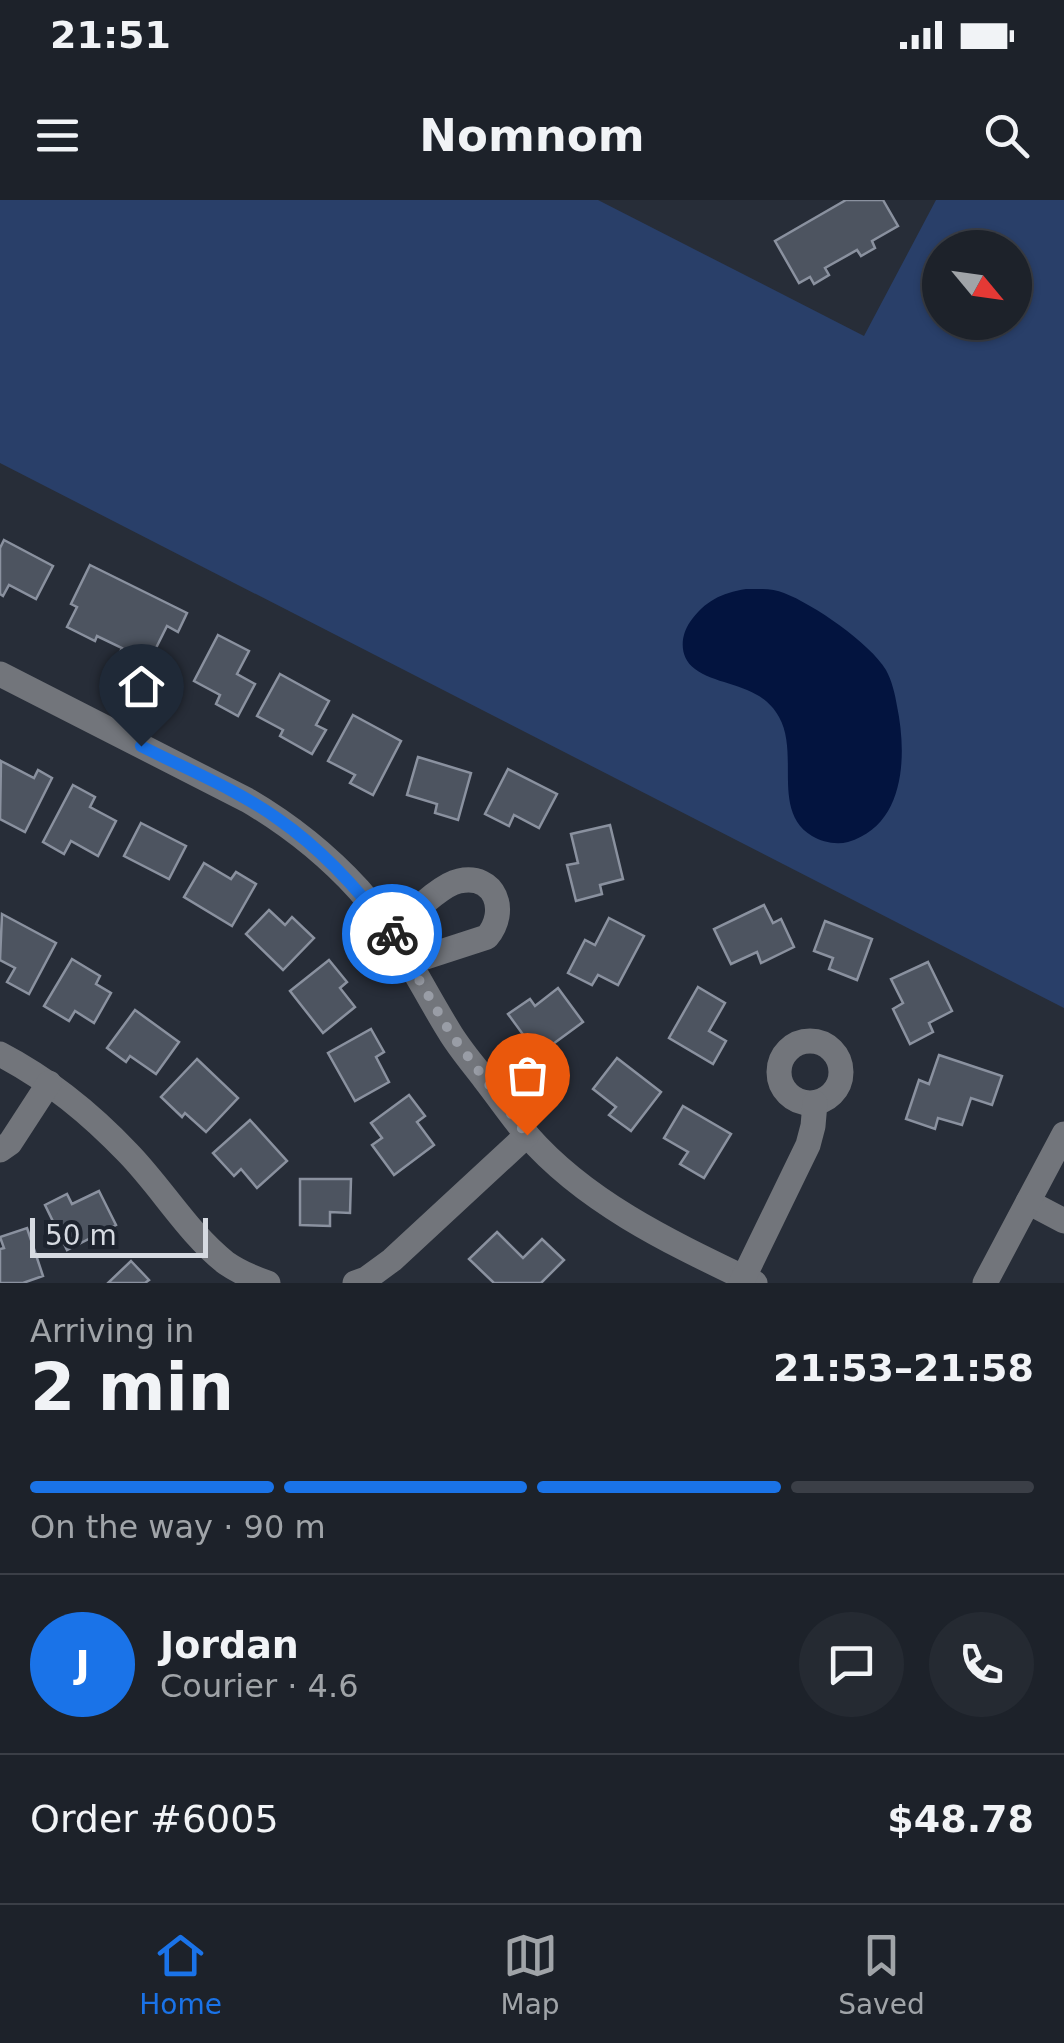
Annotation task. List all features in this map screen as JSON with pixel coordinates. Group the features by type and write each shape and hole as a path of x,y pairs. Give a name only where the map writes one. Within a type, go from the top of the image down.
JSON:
{"street":[{"path":"0,674 277,818 332,863 360,892 410,962 451,1034 527,1135 563,1171 638,1223 746,1281 808,1145 816,1103"},
{"path":"392,934 456,881 479,883 490,888 496,897 498,918 486,936 410,962"},
{"path":"0,1054 49,1083 90,1116 129,1153 226,1263 268,1283"},
{"path":"0,1150 10,1143 49,1083"},
{"path":"984,1283 1064,1134"},
{"path":"355,1283 392,1260 527,1135"},
{"path":"1028,1202 1064,1221"}],"shaded area":[{"path":"0,200 598,200 864,336 936,200 1064,200 1064,1008 0,463"},
{"path":"746,589 780,591 825,615 867,648 890,679 902,745 898,786 882,820 848,842 834,843 812,836 792,812 785,732 771,706 751,692 705,675 686,659 684,634 696,615 714,599"}],"building":[{"path":"846,200 883,200 898,226 872,241 875,248 861,256 857,250 825,268 829,275 814,284 810,277 799,283 775,241"},
{"path":"4,540 53,566 36,599 9,585 3,596 0,594 0,548"},
{"path":"90,565 187,613 178,632 167,626 145,670 118,656 122,648 97,636 95,641 67,627 77,607 71,604"},
{"path":"218,635 249,651 237,674 255,684 238,716 216,704 220,695 194,681"},
{"path":"280,674 329,701 316,725 326,730 312,754 280,736 283,730 257,716"},
{"path":"353,715 401,741 373,795 350,783 355,775 328,761"},
{"path":"418,757 471,773 458,820 435,813 437,804 407,795"},
{"path":"1,761 34,778 38,770 52,778 25,832 0,819"},
{"path":"508,769 557,794 539,828 514,815 509,826 485,814"},
{"path":"73,785 95,797 90,807 116,821 98,856 71,841 64,854 43,842"},
{"path":"141,823 186,846 169,879 124,856"},
{"path":"610,825 623,879 600,885 602,894 576,901 567,865 578,863 571,834"},
{"path":"204,863 231,879 236,872 256,884 232,926 184,897"},
{"path":"764,905 773,923 781,919 794,947 761,963 757,952 731,964 714,929"},
{"path":"269,910 285,925 292,917 314,938 283,970 246,934"},
{"path":"2,914 56,943 29,994 7,982 15,968 0,960"},
{"path":"609,918 644,936 618,985 598,975 592,985 568,973 585,940 595,945"},
{"path":"825,921 872,939 857,980 829,969 833,958 814,951"},
{"path":"72,959 100,976 96,984 111,993 94,1023 75,1011 69,1021 44,1006"},
{"path":"329,960 347,982 340,988 355,1007 323,1033 290,991"},
{"path":"928,962 952,1011 929,1023 933,1032 910,1044 893,1009 903,1003 891,979"},
{"path":"698,987 725,1003 709,1031 726,1041 713,1064 669,1038"},
{"path":"558,988 583,1022 538,1055 508,1014 530,999 535,1006"},
{"path":"135,1010 179,1042 156,1074 130,1056 126,1062 107,1048"},
{"path":"371,1029 384,1052 376,1057 389,1082 355,1101 328,1053"},
{"path":"939,1055 1002,1076 992,1105 971,1098 962,1125 938,1118 935,1129 906,1119 919,1080 929,1084"},
{"path":"617,1058 661,1092 631,1131 609,1115 616,1107 593,1089"},
{"path":"197,1059 238,1098 206,1132 161,1097"},
{"path":"409,1095 425,1116 417,1122 434,1145 394,1175 372,1145 382,1138 371,1123"},
{"path":"683,1106 731,1134 704,1178 680,1164 688,1152 664,1138"},
{"path":"250,1120 287,1161 257,1188 241,1169 234,1176 213,1153"},
{"path":"300,1179 351,1179 350,1213 330,1212 330,1226 300,1225"},
{"path":"99,1191 116,1225 67,1250 45,1205 67,1194 72,1204"},
{"path":"27,1228 43,1276 23,1283 0,1283 0,1249 4,1248 0,1237"},
{"path":"497,1232 523,1258 542,1239 564,1260 541,1283 494,1283 469,1259"},
{"path":"131,1261 149,1280 108,1283"}],"way so far":[{"path":"392,934 451,1034 527,1135"}],"route":[{"path":"141,746 277,818 332,863 392,934"}]}
